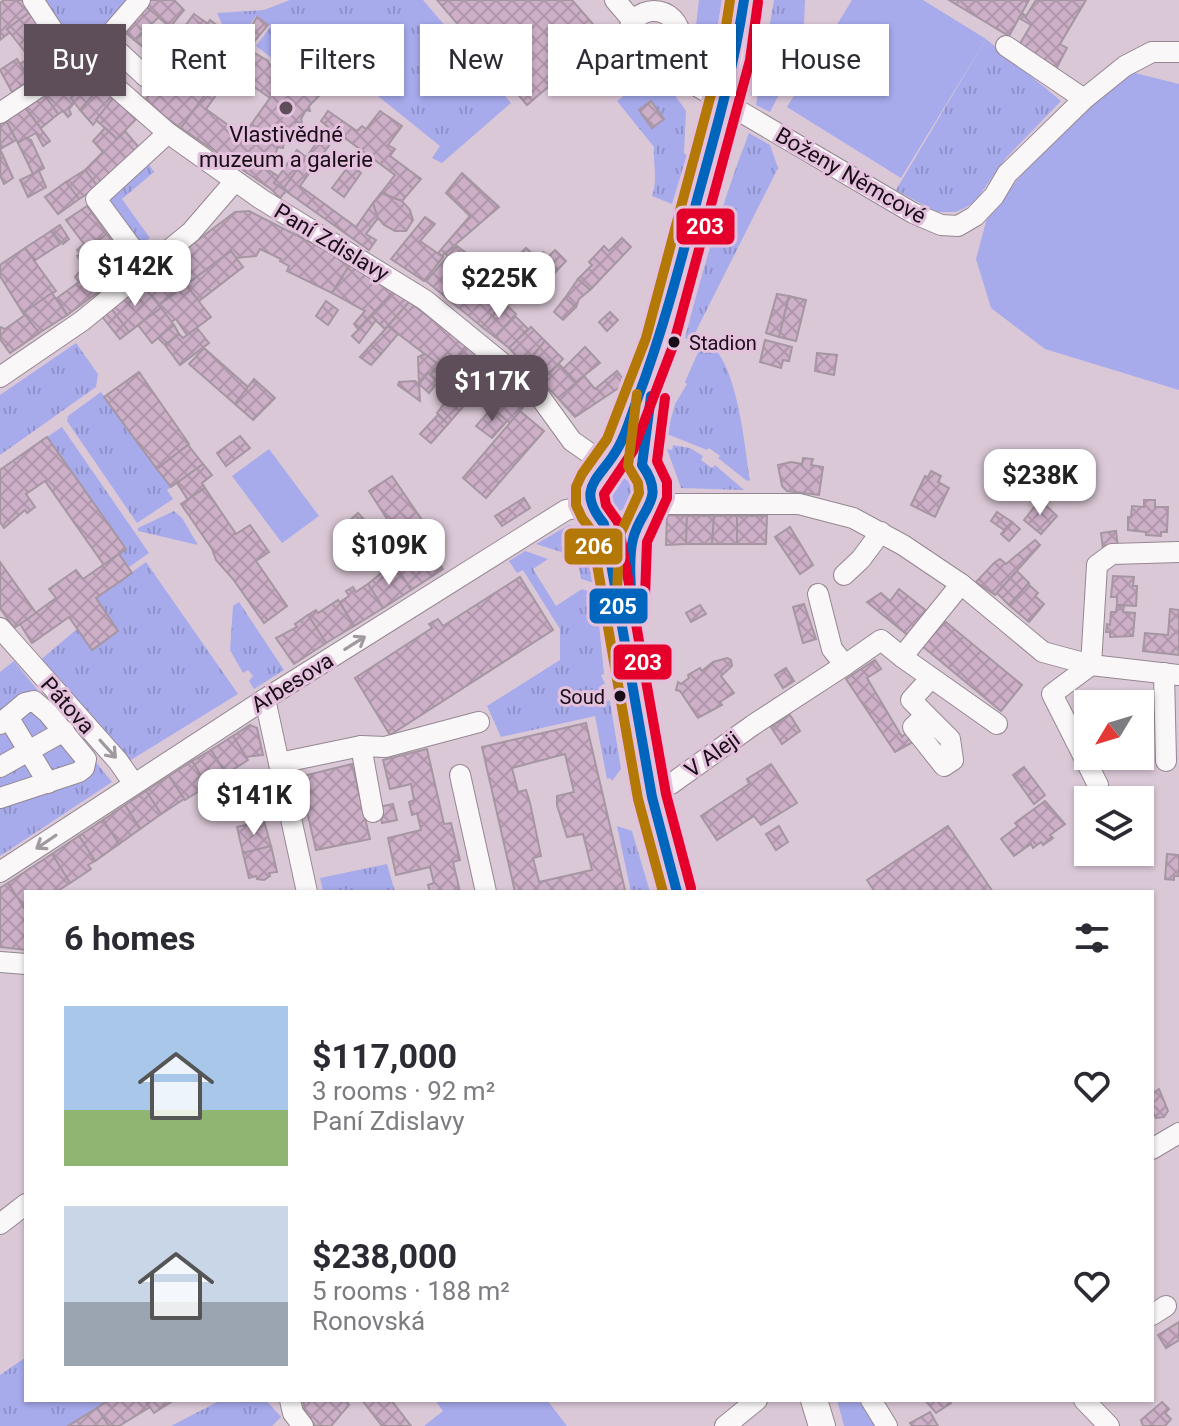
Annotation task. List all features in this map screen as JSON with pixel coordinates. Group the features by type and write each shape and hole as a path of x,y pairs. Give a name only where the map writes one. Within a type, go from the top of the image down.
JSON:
{"main road":[{"path":"676,890 652,797 629,653 592,484 627,431 659,342 736,56 744,0"},
{"path":"642,465 659,342"},
{"path":"609,462 627,458 642,465 652,484 631,556 629,653"},
{"path":"598,514 618,530 645,514"},
{"path":"815,1402 822,1426"}],"street":[{"name":"Paní Zdislavy","path":"33,0 49,24"},
{"path":"120,24 140,0"},
{"path":"615,0 633,21 645,12 654,10 676,22 682,0"},
{"path":"1006,46 1084,99"},
{"path":"126,51 142,72"},
{"name":"Boženy Němcové","path":"714,96 913,213 941,225 958,226 975,216 994,196 1007,174 1084,99 1125,66 1152,52 1179,52"},
{"path":"0,113 26,96"},
{"name":"Paní Zdislavy","path":"126,96 168,133 235,181 425,300 535,390 572,441 609,462"},
{"path":"141,271 96,199 168,133"},
{"path":"0,377 82,321 191,232 235,181"},
{"path":"645,514 799,504 853,518 881,532 961,584 1043,652 1091,665 1171,674 1166,761"},
{"name":"Arbesova","path":"0,872 265,699 566,510 598,514"},
{"path":"844,575 861,559 881,532"},
{"path":"1098,785 1052,694 1091,665 1097,565 1112,554 1179,552"},
{"path":"961,584 902,657 997,724"},
{"path":"818,594 832,649 845,665"},
{"name":"Pátova","path":"0,628 118,761 134,784"},
{"name":"V Aleji","path":"671,784 881,640 902,657"},
{"path":"926,715 911,700 931,678"},
{"path":"265,699 307,890"},
{"path":"0,798 48,783 84,768 86,759 64,731 34,701 25,703 4,720 30,751 48,783"},
{"path":"279,763 361,746 385,747 479,722"},
{"path":"0,767 64,731"},
{"path":"361,746 373,812"},
{"path":"460,775 486,890"},
{"path":"0,962 24,964"},
{"path":"1154,1148 1179,1133"},
{"path":"0,1224 24,1206"},
{"path":"290,1402 293,1413 303,1426"},
{"path":"725,1426 755,1402"},
{"path":"872,1402 887,1426"},
{"path":"1086,1402 1109,1426"}],"green space":[{"path":"45,0 127,0 109,24 57,24"},
{"path":"290,0 423,0 444,24 420,24 420,96 505,96 511,103 442,163 432,158 440,146 378,96 404,96 404,24 271,26 256,16 250,24 222,24 217,13 264,10"},
{"path":"699,0 722,0 718,24 696,24"},
{"path":"774,0 805,0 804,24 770,24"},
{"path":"852,0 923,0 986,39 901,178 787,107 794,96 889,96 889,24 837,24"},
{"path":"271,26 271,57 256,46"},
{"path":"986,39 1061,101 1005,159 974,203 956,212 936,212 896,190"},
{"path":"1131,72 1179,84 1179,390 1045,349 991,308 976,259 987,218 1037,155"},
{"path":"624,96 675,96 686,111 684,153 687,155 672,204 652,196 654,147 617,101"},
{"path":"758,96 778,96 770,112 756,105"},
{"path":"749,133 770,145 778,168 691,341 685,338 699,286"},
{"path":"148,163 154,172 122,199 150,238 138,247 104,198"},
{"path":"704,339 725,364 732,383 745,445 750,480 747,481 709,448 707,450 667,434 675,404 687,384 685,382"},
{"path":"76,343 98,374 96,387 0,455 0,395"},
{"path":"101,392 171,487 167,490 173,499 137,523 67,421 68,416"},
{"path":"62,427 149,553 129,567 119,554 126,549 47,437"},
{"path":"673,445 690,448 703,456 701,460 712,468 715,465 744,490 681,488 667,449 672,450"},
{"path":"269,449 319,516 282,543 232,476"},
{"path":"622,477 632,483 636,493 629,508 619,511 610,493 613,484"},
{"path":"174,511 182,518 198,545 138,531 138,528"},
{"path":"569,525 576,528 586,541 594,583 581,579 577,557 536,544"},
{"path":"525,551 548,559 533,569 556,606 582,589 596,594 604,674 601,675 605,684 601,685 604,700 610,701 621,769 612,781 607,779 595,716 501,737 487,706 560,660 560,629 523,570 517,573 509,561"},
{"path":"146,562 238,694 126,763 38,662 77,629 92,649 118,631 96,598"},
{"path":"239,602 284,670 254,689 249,681 253,676 248,670 243,673 230,650 233,606"},
{"path":"14,661 112,782 0,856 0,672"},
{"path":"617,826 632,831 649,890 631,890"},
{"path":"387,864 394,890 323,890 320,878"},
{"path":"24,1358 24,1402 106,1402 68,1426 0,1426 0,1375"},
{"path":"217,1402 268,1402 281,1417 272,1426 171,1426"},
{"path":"436,1402 549,1402 567,1426 424,1426 443,1411"},
{"path":"838,1402 859,1402 875,1426 844,1426"}],"building":[{"path":"4,0 22,0 30,12 7,29 10,32 0,40 0,3"},
{"path":"150,0 174,0 184,10 172,24 166,24 145,6"},
{"path":"437,0 572,0 593,24 548,24 548,87 527,105 519,96 532,96 532,24 458,24"},
{"path":"949,0 1029,0 1009,36"},
{"path":"1036,0 1086,0 1060,44 1067,48 1056,69 1018,47 1031,25 1019,18 1022,13 1026,16"},
{"path":"145,6 159,17 151,24 142,24 142,33 134,40 126,31"},
{"path":"30,12 38,24 24,24 24,50 7,29"},
{"path":"194,14 208,24 187,24"},
{"name":"Vlastivědné muzeum a galerie","path":"257,17 268,25 255,41 253,24"},
{"path":"142,33 142,46 134,40"},
{"name":"Vlastivědné muzeum a galerie","path":"255,53 271,65 271,96 319,96 309,106 310,111 306,110 302,123 296,122 295,130 284,142 283,148 278,147 272,163 264,167 278,176 274,183 286,191 280,198 181,128 204,96 215,96 206,109 243,136 270,98 255,87"},
{"path":"17,59 24,70 24,84 12,92 0,70"},
{"path":"38,96 45,96 58,114 41,128 23,105"},
{"path":"45,96 73,96 75,102 69,109 71,114 68,117 63,111 58,114"},
{"path":"73,96 92,96 80,110 71,98"},
{"path":"92,96 114,97 93,125 80,110"},
{"path":"148,96 204,96 181,128 144,102"},
{"path":"114,97 136,119 117,139 96,120"},
{"path":"651,101 664,119 652,128 639,110"},
{"path":"23,105 50,141 43,146 36,133 18,143 4,117"},
{"path":"328,111 357,131 362,126 366,129 380,111 402,126 388,145 395,149 390,156 421,179 402,201 381,193 395,175 338,133 300,186 356,227 373,203 378,218 366,234 376,240 369,250 283,189 328,127 321,121"},
{"path":"4,117 16,140 0,149 0,120"},
{"path":"105,128 117,139 125,131 141,150 98,187 85,170 103,152 93,141"},
{"path":"26,138 31,140 44,168 33,174 18,143"},
{"path":"0,149 13,178 4,184 0,175"},
{"path":"297,150 306,157 283,189 274,183"},
{"path":"350,164 361,173 344,197 332,188"},
{"path":"85,170 98,187 79,199 66,182"},
{"path":"39,171 46,187 28,197 20,180"},
{"path":"462,173 499,207 442,256 438,253 470,216 446,193"},
{"path":"66,182 79,199 58,214 45,197"},
{"path":"381,193 402,201 410,210 413,220 406,231 395,231 378,218 373,203"},
{"path":"87,206 107,234 80,254 77,250 84,244 66,220"},
{"path":"249,211 351,263 332,293 287,271 289,266 281,259 260,249 256,256 236,258 231,251 159,305 141,283 235,212"},
{"path":"425,217 435,224 420,241 443,257 424,281 391,259"},
{"path":"60,225 69,239 63,244 51,231"},
{"path":"51,231 60,244 34,261 25,248"},
{"path":"107,234 131,268 97,293 80,271 92,265 86,256 80,260 77,256"},
{"path":"622,238 631,247 590,290 578,279 604,246 609,251"},
{"path":"457,246 474,259 469,264 481,275 478,279 487,287 526,248 537,258 543,252 549,257 482,327 426,281 448,256 445,253"},
{"path":"25,248 56,291 23,313 0,276 0,265"},
{"path":"555,250 566,261 543,285 532,274"},
{"path":"231,251 243,267 199,301 186,285"},
{"path":"351,263 394,291 358,329 354,324 365,311 332,293"},
{"path":"80,271 97,293 67,315 57,298 79,282 75,277"},
{"path":"578,279 590,290 579,299 576,307 565,298"},
{"path":"141,283 161,308 129,332 110,307"},
{"path":"186,285 211,317 187,335 176,319 171,322 159,305"},
{"path":"394,291 409,302 385,329 371,316"},
{"path":"52,293 67,315 39,333 23,313"},
{"path":"777,294 789,296 779,337 766,333"},
{"path":"789,296 806,300 796,341 779,337"},
{"path":"565,298 576,307 563,320 554,312"},
{"path":"326,301 338,310 328,325 316,316"},
{"path":"409,302 467,345 438,382 431,375 439,365 388,326"},
{"path":"504,303 516,314 495,337 482,327"},
{"path":"110,307 129,332 120,339 100,314"},
{"path":"161,308 174,325 152,343 138,325"},
{"path":"610,312 618,320 607,331 599,322"},
{"path":"25,315 39,333 10,353 0,339 0,327 5,329"},
{"path":"371,316 376,320 359,343 352,336"},
{"path":"515,316 528,329 509,348 495,337"},
{"path":"174,325 179,334 165,345 158,338"},
{"path":"388,326 398,334 381,354 371,345"},
{"path":"531,327 545,341 525,365 509,348"},
{"path":"197,328 209,343 180,365 165,345 179,334 183,338"},
{"path":"765,340 792,347 789,361 783,360 781,368 760,362"},
{"path":"545,341 563,359 541,381 525,365"},
{"path":"371,345 381,354 371,365 360,357"},
{"path":"467,345 531,398 510,423 447,369"},
{"path":"585,347 600,363 576,382 563,369"},
{"path":"204,348 248,387 235,404 189,364"},
{"path":"817,353 837,355 834,375 815,371"},
{"path":"425,354 439,365 419,384 418,357"},
{"path":"559,364 577,383 558,398 541,381"},
{"path":"617,371 626,383 575,417 558,398 584,376 595,389"},
{"path":"139,372 189,444 157,469 104,397"},
{"path":"428,373 438,382 429,393 419,384"},
{"path":"254,379 275,398 253,420 235,404"},
{"path":"415,381 419,384 420,401 398,385 399,382"},
{"path":"461,382 475,393 448,424 437,413"},
{"path":"492,408 507,421 492,438 476,426"},
{"path":"520,411 544,431 486,498 463,478"},
{"path":"438,415 448,424 431,443 420,434"},
{"path":"240,436 250,448 226,466 217,453"},
{"path":"47,437 126,549 104,565 45,481 26,494 35,507 27,513 25,510 4,528 0,522 0,470"},
{"path":"188,445 203,464 171,487 157,469"},
{"path":"1004,457 1008,461 1011,457 1027,469 1015,486 996,468"},
{"path":"803,458 813,459 811,465 823,467 819,495 787,491 782,486 778,465 791,462 802,464"},
{"path":"203,464 212,475 202,483 205,488 188,500 177,483"},
{"path":"931,471 941,476 938,482 949,488 935,517 911,505 925,476 928,477"},
{"path":"392,476 424,523 400,539 369,491"},
{"path":"205,488 236,534 250,525 269,552 256,561 287,606 264,623 216,560 212,549 181,504"},
{"path":"524,498 530,508 502,526 495,516"},
{"path":"1040,500 1057,516 1041,534 1024,520"},
{"path":"1144,500 1155,500 1155,507 1168,507 1167,532 1161,532 1161,536 1128,530 1132,506 1144,507"},
{"path":"997,512 1012,522 1004,530 991,521"},
{"path":"358,513 404,561 395,566 349,521"},
{"path":"667,515 687,516 686,544 666,545"},
{"path":"687,516 714,516 712,544 686,544"},
{"path":"714,516 737,516 737,544 712,544"},
{"path":"737,516 767,516 766,544 737,544"},
{"path":"1012,522 1020,529 1009,541 1001,534"},
{"path":"790,527 813,565 800,574 775,537"},
{"path":"1116,531 1118,548 1103,549 1101,533"},
{"path":"1035,540 1040,545 995,595 976,582 995,562 1000,559 1006,564"},
{"path":"427,545 443,569 411,590 395,566 404,561 401,557 408,553 410,556"},
{"path":"119,554 132,573 96,598 118,631 92,650 69,617 32,643 20,624 56,598 49,589 76,570 83,579"},
{"path":"0,562 36,613 14,628 0,608"},
{"path":"396,566 411,590 383,608 368,584 385,570 387,572"},
{"path":"1017,571 1029,583 1009,605 997,593"},
{"path":"1113,576 1134,577 1136,606 1117,605 1117,597 1111,597"},
{"path":"520,577 553,630 390,735 355,678 432,628 429,624 438,619 443,626"},
{"path":"368,584 383,608 354,626 340,602 349,596 346,591 353,587 356,592"},
{"path":"1028,584 1044,604 1029,622 1009,605"},
{"path":"899,589 929,613 910,637 867,602 881,593 890,601"},
{"path":"338,600 354,626 326,643 308,615 316,610 318,613"},
{"path":"804,604 816,639 803,643 793,607"},
{"path":"700,605 706,614 691,622 686,613"},
{"path":"1117,605 1124,605 1123,612 1135,613 1133,636 1110,637 1110,632 1106,632 1111,612 1116,612"},
{"path":"1170,609 1179,610 1179,655 1143,651 1145,633 1168,635"},
{"path":"308,615 326,643 294,664 276,638 297,627 295,624"},
{"path":"941,618 1022,685 1001,711 921,645"},
{"path":"727,658 732,666 721,676 734,693 720,702 722,705 698,718 680,691 676,690 678,682 681,684 700,668 702,671 713,662"},
{"path":"875,660 881,669 867,678 902,737 908,731 915,741 895,752 846,679"},
{"path":"786,668 794,681 783,688 775,675"},
{"path":"790,715 800,731 782,744 771,727"},
{"path":"586,723 625,890 515,890 482,747","holes":["565,754 574,792 557,796 567,837 583,834 592,870 539,882 533,858 541,856 530,803 526,790 518,792 512,768"]},
{"path":"250,725 257,728 263,755 246,757 233,736"},
{"path":"233,736 248,760 226,774 211,750"},
{"path":"427,749 444,824 451,823 460,860 453,862 460,890 429,890 428,885 434,883 430,867 396,875 388,838 421,830 417,813 412,815 409,802 414,800 411,784 390,789 383,760"},
{"path":"211,750 226,774 207,786 192,761"},
{"path":"192,761 207,786 185,800 169,776"},
{"path":"352,764 370,839 316,850 299,777"},
{"path":"771,764 797,803 761,825 754,816 717,840 701,816 749,784 747,779"},
{"path":"1024,767 1045,795 1034,804 1013,775"},
{"path":"169,776 184,799 161,814 146,791"},
{"path":"146,791 161,814 140,829 125,805"},
{"path":"1045,801 1065,824 1050,835 1053,838 1043,845 1041,842 1033,848 1031,844 1014,856 1001,839 1018,826 1015,823"},
{"path":"393,804 397,820 382,823 379,807"},
{"path":"125,805 140,829 119,844 103,820"},
{"path":"103,820 119,844 95,861 79,836"},
{"path":"264,821 271,846 243,853 237,827"},
{"path":"779,826 788,842 776,850 766,834"},
{"path":"948,826 992,890 874,890 867,880"},
{"path":"79,836 95,861 88,865 91,869 70,883 52,854"},
{"path":"271,846 277,872 269,873 270,876 264,880 256,876 249,878 243,853"},
{"path":"52,854 70,883 59,890 24,890 24,908 8,883"},
{"path":"1167,854 1179,855 1179,876 1174,876 1174,880 1165,879"},
{"path":"8,883 24,908 24,950 0,947 0,888"},
{"path":"1159,1089 1168,1111 1164,1117 1156,1118 1154,1114 1154,1093"},
{"path":"1179,1322 1179,1340 1166,1348 1158,1335"},
{"path":"106,1402 146,1402 150,1407 119,1426 109,1426 97,1408"},
{"path":"146,1402 171,1402 154,1413"},
{"path":"303,1402 347,1402 349,1405 331,1426 315,1426 305,1411"},
{"path":"364,1402 393,1402 411,1426 382,1426"},
{"path":"927,1402 951,1403 936,1413"},
{"path":"1162,1402 1169,1409 1165,1413 1171,1419 1165,1426 1143,1426 1141,1420"},
{"path":"97,1408 109,1426 68,1426"},
{"path":"930,1412 938,1426 912,1426 910,1423"}],"transit line":[{"name":"206","path":"662,890 638,799 591,530 576,505 576,487 607,439 646,338 722,53 730,0"},
{"name":"205","path":"676,890 652,797 604,524 595,511 591,491 624,435 663,325 724,99 744,0"},
{"name":"203","path":"691,888 666,794 618,522 606,505 604,494 633,451 673,346 750,60 758,2"},
{"name":"206","path":"617,596 619,537 639,493 638,483 628,466 637,394"},
{"name":"205","path":"631,596 631,546 652,495 649,477 642,465 651,396"},
{"name":"203","path":"645,596 647,542 667,498 667,482 657,461 665,398"}],"place":[{"name":"Vlastivědné muzeum a galerie","path":"286,108"},
{"name":"Stadion","path":"674,342"},
{"name":"Soud","path":"620,696"}]}
